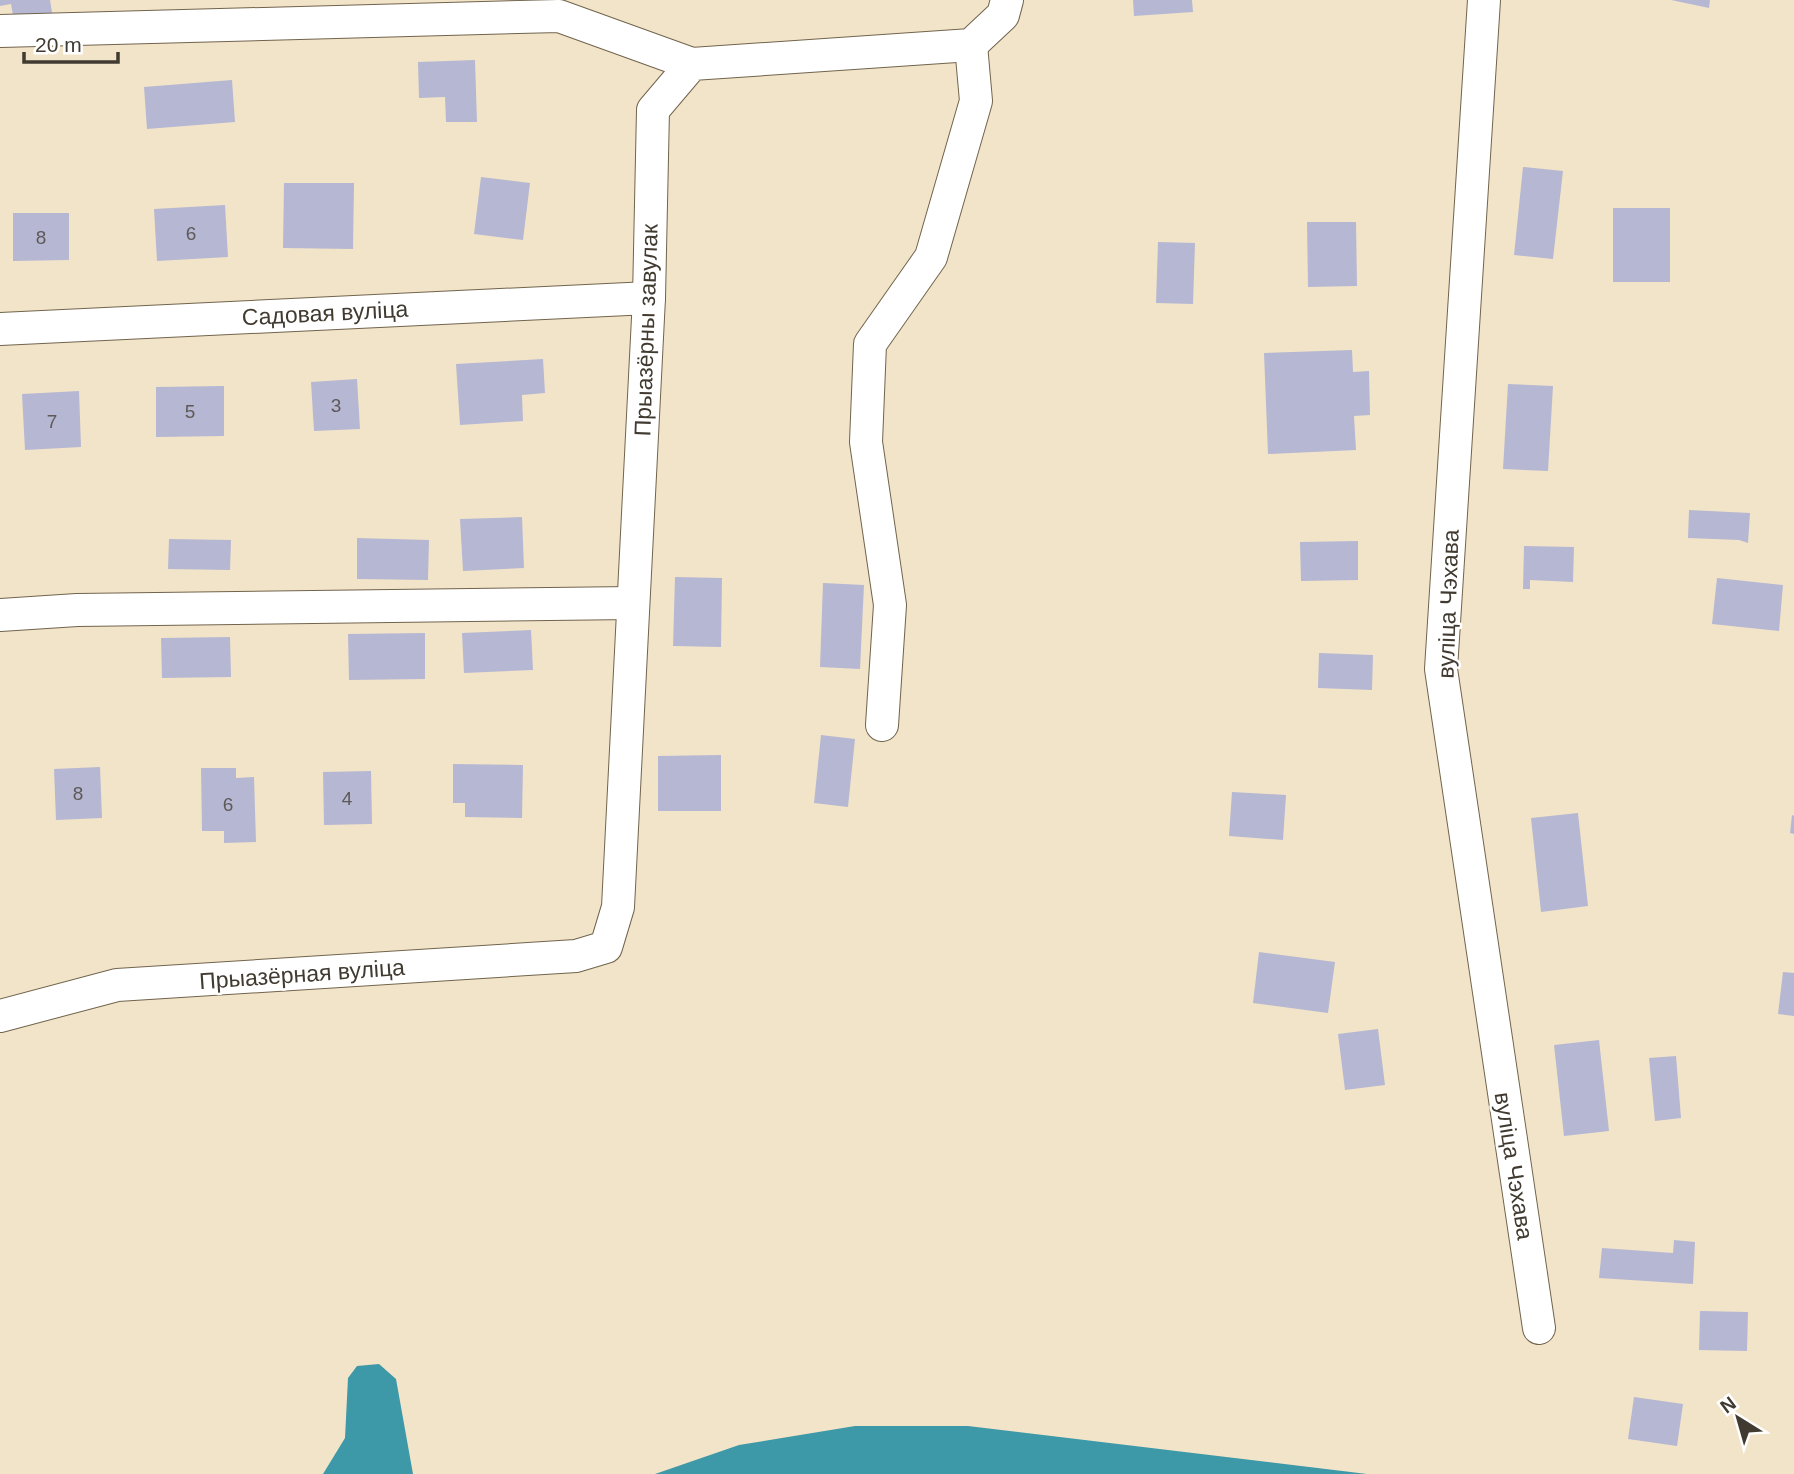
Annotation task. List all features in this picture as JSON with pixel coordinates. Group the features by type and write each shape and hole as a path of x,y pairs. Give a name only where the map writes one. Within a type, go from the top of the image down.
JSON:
{"street":[{"path":"0,31 559,16 692,64 971,45 1003,15 1007,0"},
{"name":"вуліца Чэхава","path":"1484,0 1441,669 1539,1328"},
{"path":"882,725 890,605 866,442 870,344 931,257 976,101 971,45"},
{"name":"Прыазёрны завулак","path":"606,947 618,907 649,298 653,110 692,64"},
{"name":"Садовая вуліца","path":"0,329 649,298"},
{"path":"0,615 77,610 632,603"},
{"name":"Прыазёрная вуліца","path":"0,1016 117,985 576,956 606,947"}],"water":[{"path":"379,1364 396,1379 413,1474 323,1474 345,1438 348,1378 357,1366"},
{"path":"855,1426 968,1426 1367,1474 655,1474 739,1445"}],"building":[{"path":"0,0 50,0 53,19 15,27 11,4 0,6"},
{"path":"1133,0 1192,0 1193,12 1134,16"},
{"path":"1671,0 1710,0 1709,8"},
{"path":"475,60 477,122 446,122 445,97 419,98 418,62"},
{"path":"232,80 235,122 147,129 144,87"},
{"path":"1523,167 1563,171 1553,259 1514,255"},
{"path":"481,177 530,183 523,240 474,234"},
{"path":"284,183 354,183 353,249 283,248"},
{"path":"225,205 228,257 157,261 154,209"},
{"path":"1613,208 1670,208 1670,282 1613,282"},
{"path":"13,213 69,213 69,260 13,261"},
{"path":"1307,222 1356,222 1357,286 1308,287"},
{"path":"1158,242 1195,243 1193,304 1156,303"},
{"path":"1352,350 1353,372 1369,371 1370,415 1354,416 1356,450 1268,454 1264,353"},
{"path":"543,359 545,393 522,395 523,421 460,425 456,364"},
{"path":"357,379 360,429 314,431 311,382"},
{"path":"1508,384 1553,386 1548,471 1503,469"},
{"path":"224,386 224,436 156,437 156,387"},
{"path":"79,391 81,447 25,450 22,394"},
{"path":"1689,510 1750,513 1748,543 1739,540 1688,538"},
{"path":"522,517 524,568 463,571 460,519"},
{"path":"357,538 429,540 428,580 357,579"},
{"path":"169,539 231,540 230,570 168,569"},
{"path":"1358,541 1358,580 1301,581 1300,542"},
{"path":"1524,546 1574,547 1573,582 1530,580 1530,589 1523,589"},
{"path":"675,577 722,578 721,647 673,646"},
{"path":"1717,578 1783,585 1779,631 1712,624"},
{"path":"823,583 864,585 860,669 820,667"},
{"path":"531,630 533,670 464,673 462,633"},
{"path":"425,633 425,679 349,680 348,634"},
{"path":"230,637 231,677 162,678 161,638"},
{"path":"1319,653 1373,655 1372,690 1318,688"},
{"path":"821,735 855,739 848,807 814,803"},
{"path":"721,755 721,811 658,811 658,756"},
{"path":"453,764 523,765 522,818 465,817 465,803 453,803"},
{"path":"100,767 102,818 56,820 54,769"},
{"path":"201,768 236,768 236,778 254,777 256,842 224,843 224,831 202,831"},
{"path":"371,771 372,824 324,825 323,772"},
{"path":"1232,792 1286,795 1283,840 1229,836"},
{"path":"1578,813 1588,906 1541,912 1531,818"},
{"path":"1792,815 1794,816 1794,834 1790,833"},
{"path":"1259,952 1335,962 1328,1013 1253,1003"},
{"path":"1783,972 1794,973 1794,1016 1778,1014"},
{"path":"1378,1029 1385,1085 1345,1090 1338,1034"},
{"path":"1599,1040 1609,1131 1564,1136 1554,1045"},
{"path":"1676,1056 1681,1118 1655,1121 1649,1058"},
{"path":"1674,1240 1695,1242 1693,1284 1599,1278 1602,1248 1673,1253"},
{"path":"1700,1311 1748,1312 1747,1351 1699,1350"},
{"path":"1634,1397 1683,1404 1677,1446 1628,1439"}]}
